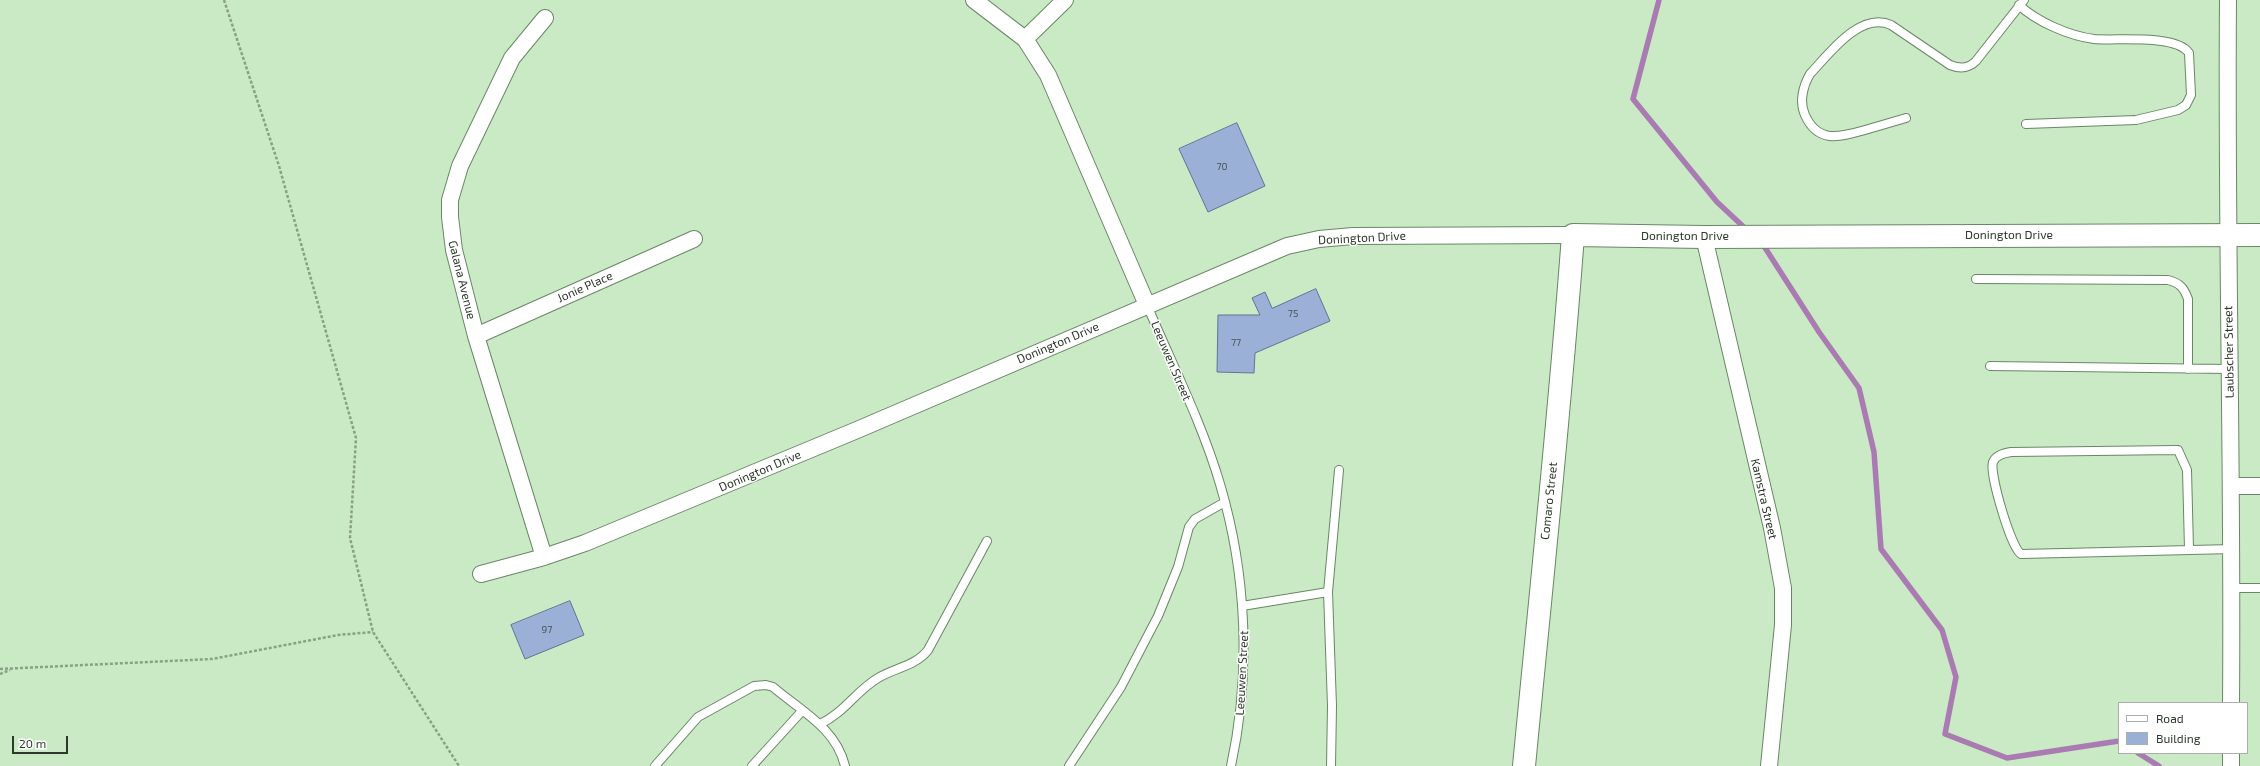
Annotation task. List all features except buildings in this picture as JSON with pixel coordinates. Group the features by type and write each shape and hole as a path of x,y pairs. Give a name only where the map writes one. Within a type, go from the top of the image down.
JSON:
{"street":[{"name":"Leeuwen Street","path":"974,0 1025,39 1048,75 1147,305"},
{"path":"1025,39 1065,0"},
{"name":"Laubscher Street","path":"2228,0 2228,235 2233,549 2231,702"},
{"name":"Galana Avenue","path":"544,557 476,336 453,245 450,200 460,166 512,58 545,18"},
{"name":"Donington Drive","path":"480,574 544,557 585,543 716,490 1273,251 1319,239 1353,236 1573,235 1712,237 2260,235"},
{"name":"Comaro Street","path":"1524,766 1548,503 1561,396 1573,235"},
{"name":"Kamstra Street","path":"1712,237 1783,588 1783,625 1769,766"},
{"name":"Jonie Place","path":"476,336 694,239"},
{"path":"2231,486 2260,486"},
{"path":"2231,754 2231,766"}],"lane":[{"path":"1906,118 1839,137 1822,134 1813,128 1804,112 1803,91 1805,81 1810,74 1857,28 1869,22 1880,22 1891,25 1950,65 1957,68 1967,67 1976,61 2022,3 2039,20 2093,39 2162,41 2178,44 2186,49 2189,54 2191,68 2189,101 2185,107 2136,120 2026,124"},
{"path":"1976,279 2168,280 2178,283 2185,290 2188,300 2188,369"},
{"name":"Leeuwen Street","path":"1147,305 1206,442 1225,502 1244,622 1243,679 1240,718 1231,766"},
{"path":"1990,366 2230,369"},
{"path":"2189,549 2187,470 2178,450 2011,452 1998,456 1993,462 1992,475 2009,531 2015,549 2021,554 2233,549"},
{"path":"1331,766 1332,706 1328,592 1339,470"},
{"path":"1069,766 1121,687 1158,616 1178,567 1189,527 1195,519 1225,502"},
{"path":"820,724 840,713 876,679 923,657 987,541"},
{"path":"2232,588 2260,588"},
{"path":"1242,606 1328,592"},
{"path":"655,766 698,717 754,686 769,685 802,712 820,724 840,749 845,766"},
{"path":"752,766 802,712"}],"path":[{"path":"224,0 279,166 356,438 350,538 373,632 460,766"},
{"path":"0,669 212,659 338,635 373,632"},
{"path":"0,674 12,668"}],"waterway":[{"path":"1659,0 1633,99 1717,202 1748,231"},
{"path":"1762,243 1819,332 1859,388 1874,452 1881,549 1942,630 1956,677 1945,734 2007,758 2118,741"},
{"path":"2140,754 2159,766"}]}
